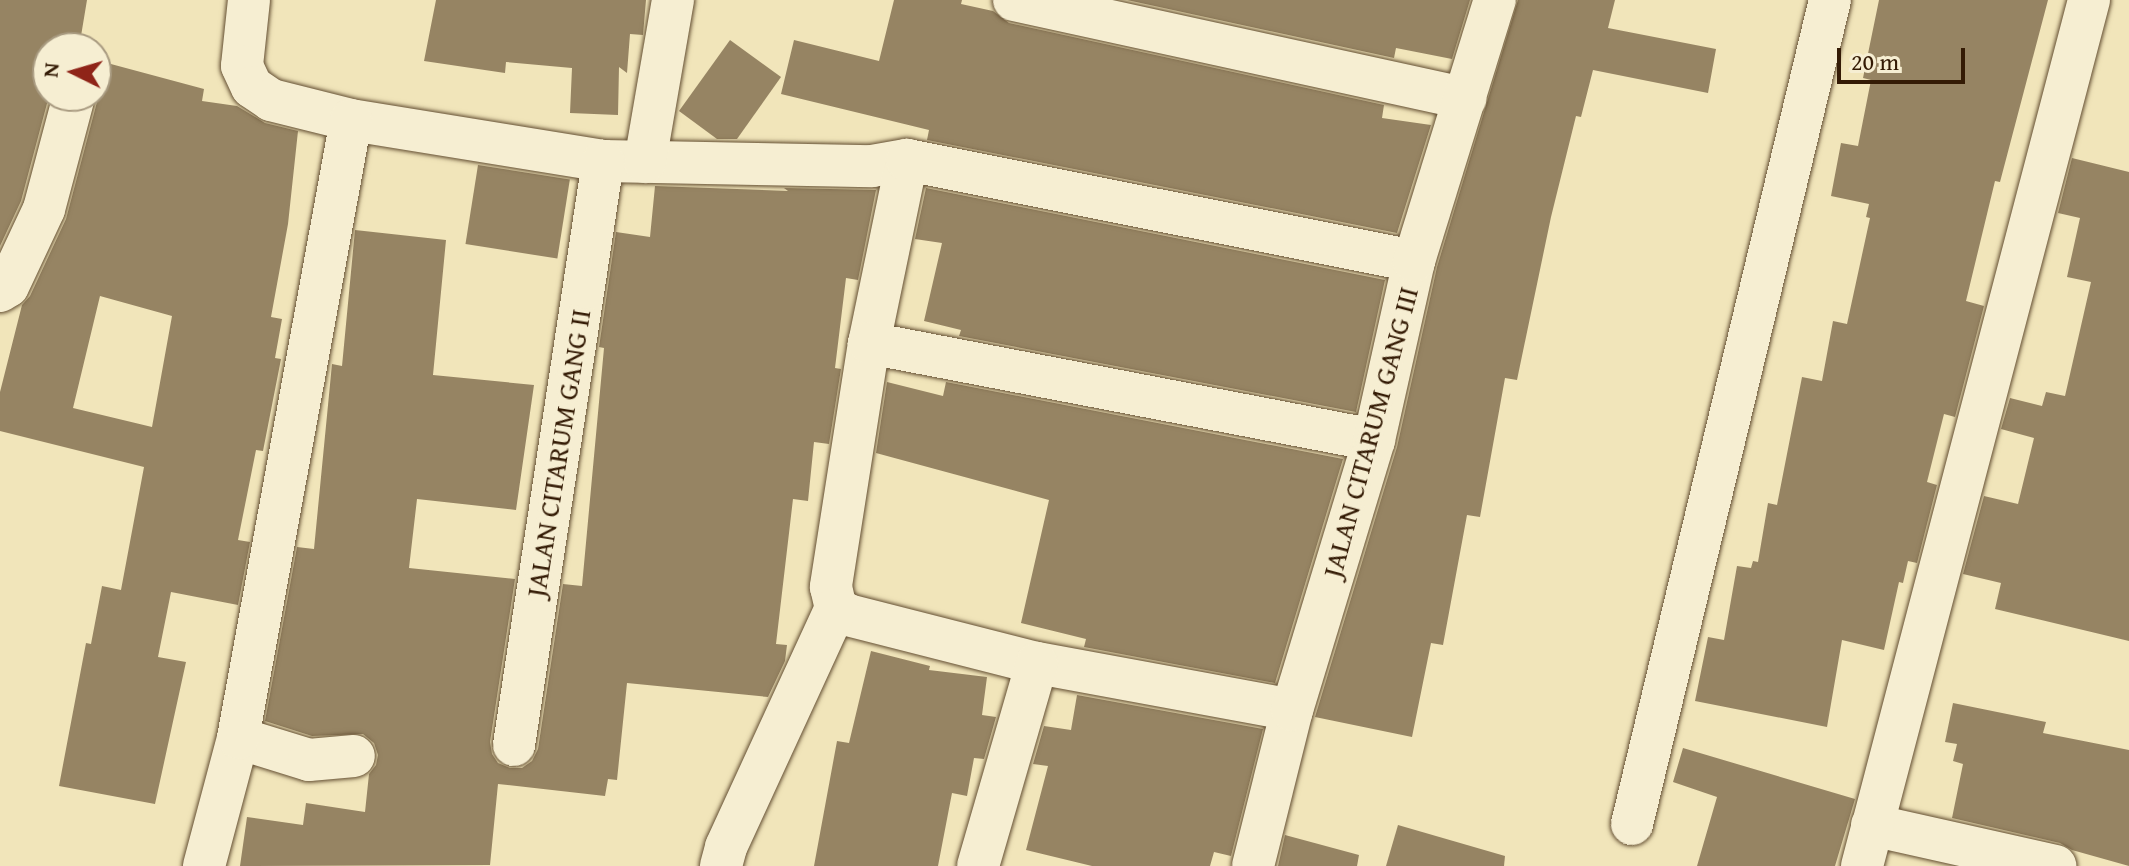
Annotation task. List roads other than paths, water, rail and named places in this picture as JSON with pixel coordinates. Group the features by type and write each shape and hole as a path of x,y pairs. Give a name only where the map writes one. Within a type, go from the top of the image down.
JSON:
{"street":[{"path":"249,0 242,66 252,87 271,100 351,120 603,161 872,166 907,160 1414,261"},
{"path":"645,162 673,0"},
{"path":"1014,0 1465,98"},
{"name":"JALAN CITARUM GANG III","path":"1253,866 1292,710 1374,440 1414,261 1495,0"},
{"path":"1632,824 1830,0"},
{"path":"1862,866 2089,0"},
{"path":"0,291 8,286 44,209 70,112"},
{"path":"204,866 238,738 351,120"},
{"path":"721,866 726,847 836,608 831,587 869,343 907,160"},
{"name":"JALAN CITARUM GANG II","path":"514,745 603,161"},
{"path":"869,343 1374,440"},
{"path":"836,608 848,615 1037,663 1292,710"},
{"path":"978,866 1037,663"},
{"path":"238,738 309,760 354,756"},
{"path":"1872,825 2055,866"}]}
